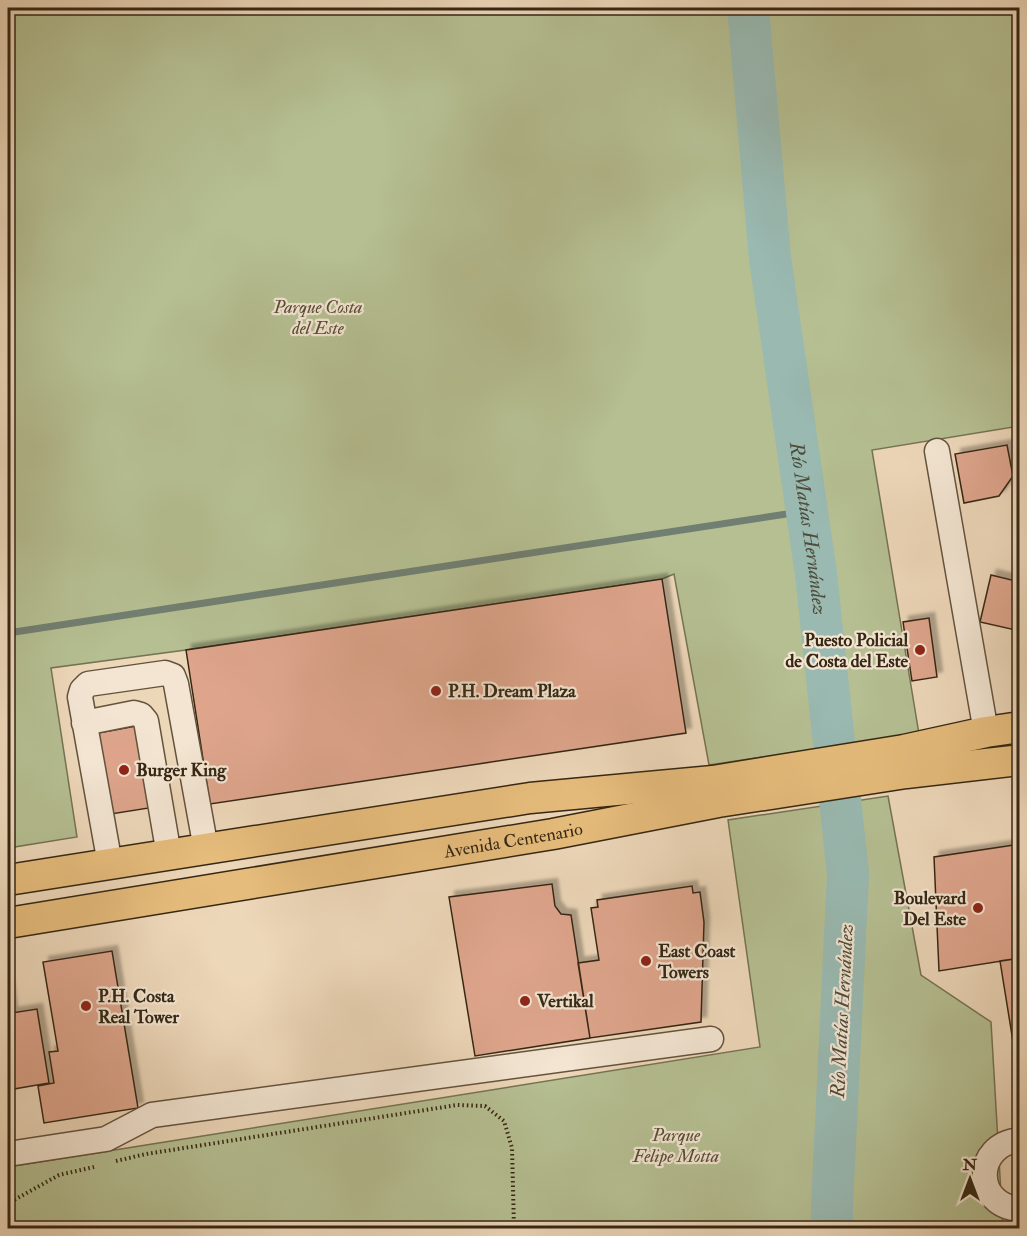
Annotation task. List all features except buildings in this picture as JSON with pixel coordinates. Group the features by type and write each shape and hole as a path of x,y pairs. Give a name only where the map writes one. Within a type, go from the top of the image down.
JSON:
{"main road":[{"name":"Avenida Centenario","path":"905,761 986,732 1020,727"},
{"name":"Avenida Centenario","path":"8,922 554,834 716,791 905,761 1020,760"},
{"name":"Avenida Centenario","path":"8,880 530,798 716,791"}],"street":[{"path":"937,451 986,732"},
{"path":"110,864 80,697 82,690 88,684 165,673 173,676 206,849"},
{"path":"84,723 134,713 141,715 146,721 169,855"},
{"path":"8,1154 106,1139 152,1115 711,1039"},
{"path":"1020,1140 999,1146 991,1154 984,1175 991,1196 1010,1209 1020,1209"}],"path":[{"path":"113,1162 146,1154 457,1105 485,1107 504,1120 512,1148 514,1228"},
{"path":"8,1206 14,1200 59,1175 102,1165"}],"green space":[{"name":"Parque Costa del Este","path":"8,8 1019,8 1019,426 872,450 919,734 709,765 674,574 662,579 51,668 77,837 8,848"},
{"name":"Parque Felipe Motta","path":"888,796 921,975 991,1022 1003,1228 8,1228 8,1167 760,1047 728,820"}],"waterway":[{"name":"Río Matías Hernández","path":"748,8 770,258 816,574 848,874 832,1228"},
{"path":"8,633 806,511"}],"place":[{"name":"Puesto Policial de Costa del Este","path":"920,650"},
{"name":"P.H. Dream Plaza","path":"436,691"},
{"name":"Burger King","path":"124,770"},
{"name":"Boulevard Del Este","path":"978,908"},
{"name":"East Coast Towers","path":"646,961"},
{"name":"Vertikal","path":"525,1001"},
{"name":"P.H. Costa Real Tower","path":"86,1006"}]}
